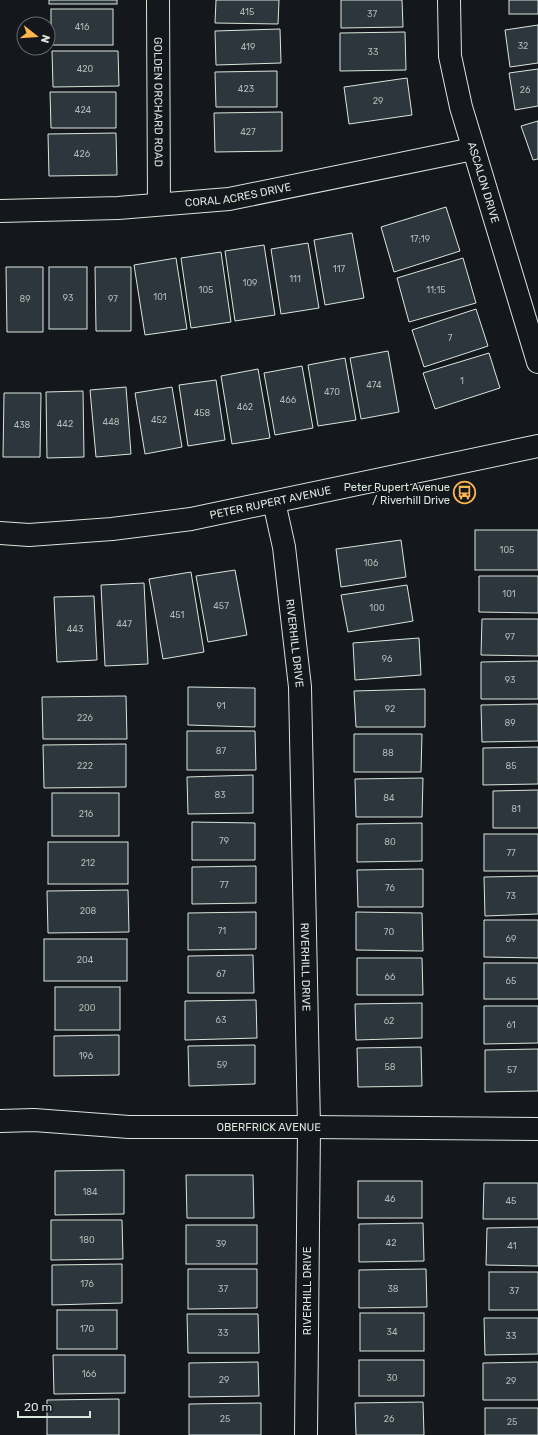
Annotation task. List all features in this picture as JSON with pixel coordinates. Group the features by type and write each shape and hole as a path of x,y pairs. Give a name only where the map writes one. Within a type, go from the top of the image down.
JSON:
{"street":[{"name":"GOLDEN ORCHARD ROAD","path":"158,0 159,204"},
{"name":"ASCALON DRIVE","path":"449,0 450,56 460,107 538,362"},
{"name":"CORAL ACRES DRIVE","path":"0,211 118,208 229,199 473,149"},
{"name":"PETER RUPERT AVENUE","path":"0,533 29,535 112,529 191,519 538,446"},
{"name":"RIVERHILL DRIVE","path":"274,502 284,547 300,687 309,1127 306,1435"},
{"name":"OBERFRICK AVENUE","path":"0,1121 34,1120 129,1128 309,1127 538,1129"}],"building":[{"path":"49,0 117,0 117,4 49,4"},
{"path":"216,0 279,0 278,24 215,23"},
{"path":"341,0 402,0 403,27 341,28"},
{"path":"509,0 538,0 538,14 509,14"},
{"path":"51,9 113,9 113,45 56,45 56,16 51,16"},
{"path":"538,25 538,63 510,67 505,30"},
{"path":"280,29 281,63 216,65 215,31"},
{"path":"405,32 406,70 340,71 340,33"},
{"path":"56,51 118,51 119,86 53,87 52,56 56,56"},
{"path":"538,69 538,106 515,110 509,73"},
{"path":"277,71 277,107 216,107 215,72"},
{"path":"407,78 412,115 349,124 344,87"},
{"path":"50,92 116,92 116,128 51,128"},
{"path":"282,112 282,151 215,152 214,113"},
{"path":"538,121 538,159 533,160 521,126"},
{"path":"116,133 117,175 49,176 48,134"},
{"path":"446,207 460,251 394,272 381,227"},
{"path":"352,233 364,298 325,305 314,240"},
{"path":"308,243 319,308 281,314 271,249"},
{"path":"264,245 275,315 235,321 225,251"},
{"path":"221,252 231,322 191,328 181,258"},
{"path":"176,258 187,329 145,335 134,265"},
{"path":"463,258 476,303 409,322 397,278"},
{"path":"6,267 43,267 43,332 7,332"},
{"path":"49,267 87,267 87,329 49,329"},
{"path":"95,267 131,267 131,331 96,331"},
{"path":"476,309 488,346 424,367 412,330"},
{"path":"388,351 399,412 361,419 350,358"},
{"path":"489,353 500,388 435,409 423,373"},
{"path":"345,358 356,420 318,426 308,365"},
{"path":"302,366 313,428 275,435 264,373"},
{"path":"258,369 270,438 232,444 221,376"},
{"path":"216,380 225,440 188,446 179,385"},
{"path":"126,387 131,454 96,457 90,390"},
{"path":"172,387 182,447 145,454 135,393"},
{"path":"83,391 84,457 47,458 46,392"},
{"path":"4,393 41,393 40,457 3,457"},
{"path":"475,530 538,530 538,570 475,570"},
{"path":"401,540 406,577 341,587 336,549"},
{"path":"235,570 247,635 208,642 196,576"},
{"path":"191,572 204,652 163,659 149,579"},
{"path":"479,576 538,576 538,613 479,612"},
{"path":"144,583 148,664 105,666 101,585"},
{"path":"407,585 413,621 348,632 341,595"},
{"path":"94,596 97,660 57,662 54,597"},
{"path":"482,619 538,619 538,656 481,655"},
{"path":"419,638 421,675 355,680 353,643"},
{"path":"538,661 538,699 481,699 481,662"},
{"path":"188,687 255,688 255,727 188,725"},
{"path":"425,689 425,727 356,727 354,691"},
{"path":"126,696 127,739 43,739 42,697"},
{"path":"538,704 538,741 482,742 481,705"},
{"path":"187,731 255,731 256,770 187,770"},
{"path":"354,734 422,734 421,772 354,772"},
{"path":"126,744 126,787 44,788 43,745"},
{"path":"538,747 538,784 483,785 483,748"},
{"path":"253,775 253,813 188,814 187,777"},
{"path":"423,778 422,817 356,817 355,779"},
{"path":"538,790 538,828 493,828 493,791"},
{"path":"52,793 119,793 119,836 52,836"},
{"path":"192,822 255,823 255,860 192,860"},
{"path":"422,823 422,861 357,862 357,824"},
{"path":"484,834 538,834 538,871 484,871"},
{"path":"48,842 128,842 128,884 48,884"},
{"path":"256,866 256,903 192,904 192,867"},
{"path":"423,869 423,907 358,907 357,870"},
{"path":"538,876 538,914 485,916 484,877"},
{"path":"128,890 129,932 48,933 47,891"},
{"path":"256,912 256,949 188,950 188,913"},
{"path":"356,912 422,913 423,951 356,950"},
{"path":"484,920 538,920 538,958 484,957"},
{"path":"44,939 127,939 127,981 44,981"},
{"path":"253,955 254,993 188,993 188,956"},
{"path":"357,958 422,958 423,995 357,995"},
{"path":"484,963 538,963 538,999 484,999"},
{"path":"55,987 120,987 120,1030 55,1030"},
{"path":"256,1000 257,1038 185,1040 185,1001"},
{"path":"422,1003 422,1038 356,1040 355,1004"},
{"path":"484,1006 538,1006 538,1043 484,1044"},
{"path":"119,1035 119,1075 54,1076 54,1036"},
{"path":"255,1045 255,1084 189,1086 188,1046"},
{"path":"421,1047 422,1086 358,1087 357,1048"},
{"path":"538,1049 538,1091 485,1092 485,1050"},
{"path":"124,1170 124,1214 55,1215 55,1171"},
{"path":"186,1175 253,1175 254,1218 187,1218"},
{"path":"358,1181 422,1181 422,1218 358,1218"},
{"path":"484,1183 538,1183 538,1219 483,1219"},
{"path":"51,1220 122,1220 123,1259 51,1260"},
{"path":"423,1223 424,1261 359,1262 359,1224"},
{"path":"186,1225 257,1225 257,1264 186,1264"},
{"path":"538,1227 538,1266 486,1265 487,1228"},
{"path":"122,1264 122,1303 52,1305 52,1265"},
{"path":"188,1269 257,1269 257,1308 188,1309"},
{"path":"426,1269 427,1307 359,1308 359,1270"},
{"path":"489,1272 538,1272 538,1310 489,1310"},
{"path":"57,1310 117,1310 117,1349 57,1349"},
{"path":"360,1313 424,1313 424,1351 360,1351"},
{"path":"187,1314 258,1314 259,1353 188,1353"},
{"path":"484,1318 538,1318 538,1354 485,1355"},
{"path":"53,1355 125,1355 125,1393 54,1394"},
{"path":"359,1360 424,1360 424,1396 359,1396"},
{"path":"258,1362 259,1396 189,1397 189,1363"},
{"path":"538,1362 538,1400 483,1400 483,1363"},
{"path":"119,1399 119,1435 47,1435 47,1400"},
{"path":"423,1402 424,1435 356,1435 355,1403"},
{"path":"261,1403 261,1435 189,1435 189,1404"},
{"path":"485,1408 538,1408 538,1435 485,1435"}],"place":[{"name":"Peter Rupert Avenue / Riverhill Drive","path":"465,493"}]}
